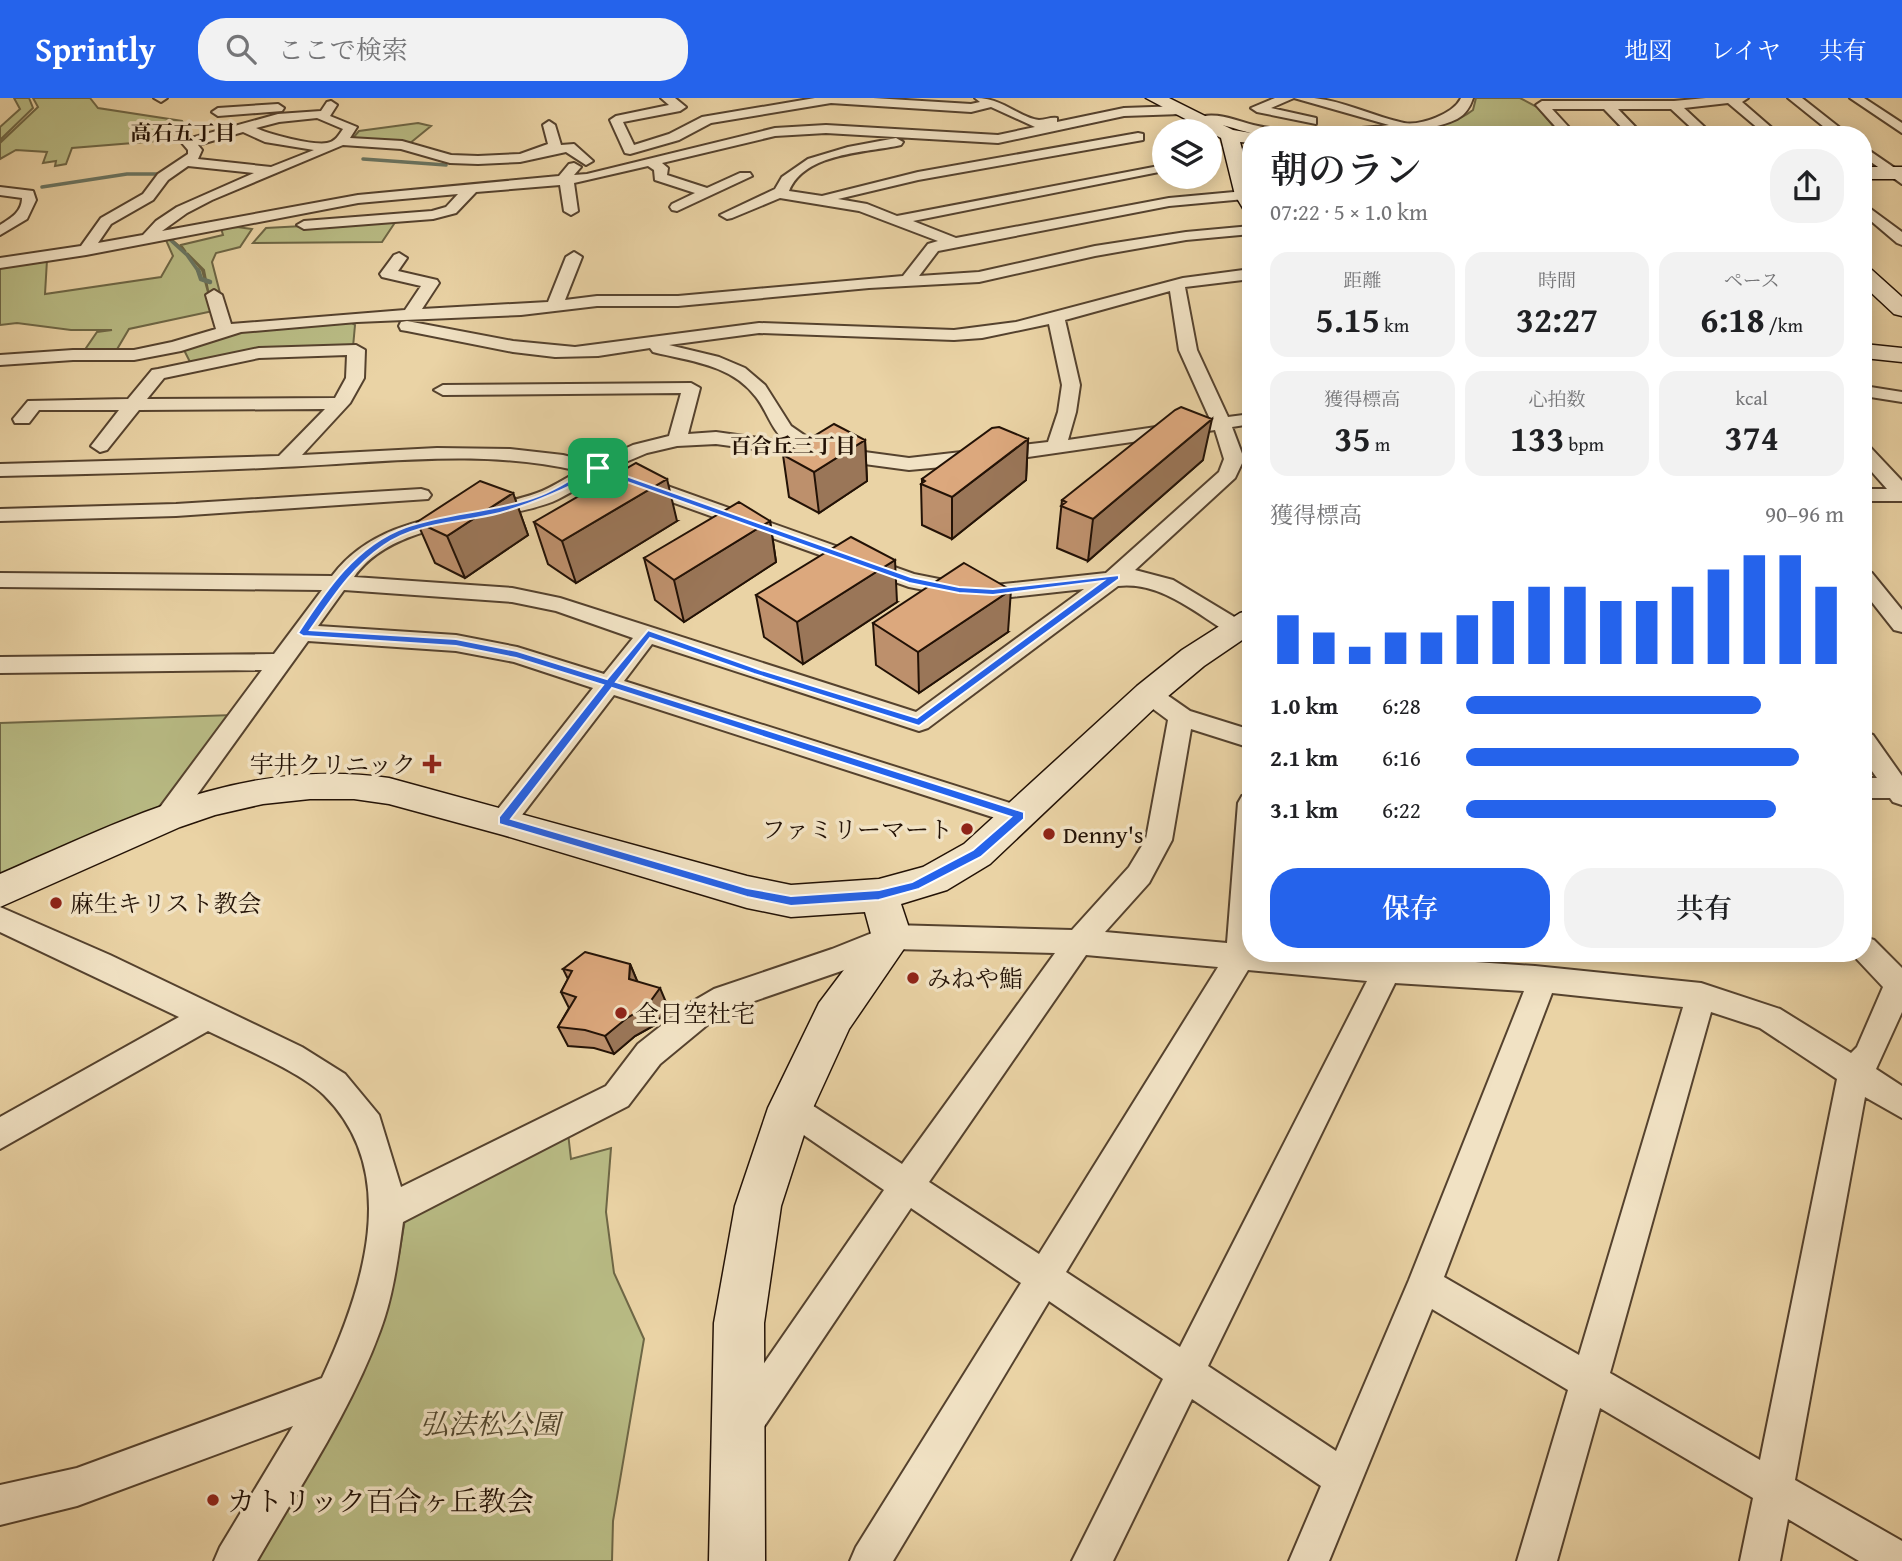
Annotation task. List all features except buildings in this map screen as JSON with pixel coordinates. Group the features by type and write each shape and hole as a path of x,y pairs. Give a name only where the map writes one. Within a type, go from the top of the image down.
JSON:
{"street":[{"path":"667,98 680,107 616,120 623,153 674,137 707,120 831,99 902,100 971,108 987,101 1037,124 1099,114 1109,115 1138,137 1152,160"},
{"path":"1156,98 1200,119"},
{"path":"1288,98 1257,108 1331,126"},
{"path":"1300,98 1410,126 1440,121 1455,115 1463,108 1467,98"},
{"path":"1794,98 1831,126"},
{"path":"1856,98 1902,130"},
{"path":"1562,126 1542,105 1674,105 1737,99 1765,126"},
{"path":"1606,104 1628,126"},
{"path":"218,112 329,105"},
{"path":"86,250 106,221 148,197 163,177 196,153 189,143 329,105"},
{"path":"329,105 323,118 351,127 332,146"},
{"path":"1674,105 1697,126"},
{"path":"0,263 86,250 358,199 567,180 748,137 795,130 873,130 998,139 1109,115 1181,110"},
{"path":"1222,122 1242,126"},
{"path":"536,155 544,149 555,147 550,125"},
{"path":"247,129 264,138 332,146"},
{"path":"1222,132 1242,136"},
{"path":"781,192 791,175 804,164 844,152 926,135"},
{"path":"1228,135 1242,181"},
{"path":"908,280 933,247 953,242 1138,137"},
{"path":"998,139 1039,191"},
{"path":"147,239 153,229 178,210 332,146 358,142 402,145 450,159 503,159 569,147 591,160 570,170 567,180 571,211"},
{"path":"1872,156 1899,175"},
{"path":"186,162 245,166 272,172"},
{"path":"651,162 661,168 660,177 708,193"},
{"path":"1872,173 1899,175"},
{"path":"677,206 745,176"},
{"path":"819,200 883,183 1039,191 1152,176"},
{"path":"895,220 1039,191 1152,176"},
{"path":"246,220 260,226 422,217 451,210 471,189"},
{"path":"1208,189 1242,199"},
{"path":"0,191 28,194 31,201 30,207 23,214 0,232"},
{"path":"727,215 781,192 862,207 953,242"},
{"path":"1872,215 1902,240"},
{"path":"0,360 73,355 134,355 175,348 225,331 357,317 521,310 597,301 678,301 908,280 979,277 1108,249 1186,236 1242,231"},
{"path":"555,305 573,257"},
{"path":"399,258 388,274 430,283 411,314"},
{"path":"357,317 541,350 582,351 758,328 956,335 983,333 1177,285 1242,275"},
{"path":"1872,282 1901,307"},
{"path":"0,580 339,583 512,595 560,605 758,672 919,722 1115,577 1227,474 1234,459 1188,349 1177,285"},
{"path":"214,295 225,331"},
{"path":"1056,316 1071,385 1067,412 1056,447"},
{"path":"637,345 691,355 736,370 762,392 788,436 824,453"},
{"path":"100,446 158,374 259,353 356,350 355,378 341,403 284,462"},
{"path":"1872,352 1902,355"},
{"path":"443,390 691,388 677,440"},
{"path":"1872,392 1902,397"},
{"path":"22,419 34,405 341,403"},
{"path":"167,817 339,583 362,556 382,542 410,529 518,506 546,497 598,468 640,449 677,440 716,438 909,464 986,457 1242,420"},
{"path":"410,529 421,518 421,495 437,454"},
{"path":"0,470 284,462 437,454 510,455 598,468 909,580 959,590 993,592 1134,577 1166,585 1242,623"},
{"path":"1872,461 1902,494"},
{"path":"1872,495 1902,494"},
{"path":"0,515 176,510 421,495"},
{"path":"1872,585 1895,606 1902,625"},
{"path":"1872,607 1895,606"},
{"path":"387,1212 617,1096 649,1054 701,1012 724,998 840,959 886,916 934,878 977,853 1149,694 1193,658 1242,627"},
{"path":"303,633 456,643 517,655 1020,816"},
{"path":"503,821 648,634"},
{"path":"0,665 281,662"},
{"path":"1149,694 1181,717 1242,736"},
{"path":"736,1435 906,1186 1079,942 1139,875 1159,840 1181,717"},
{"path":"1872,752 1901,790"},
{"path":"0,891 167,817 263,791 310,786 354,786 389,791 747,892 791,901 1079,942 1240,957"},
{"path":"1872,788 1901,790"},
{"path":"737,1561 739,1323 758,1206 790,1108 886,916"},
{"path":"0,919 100,964 291,1057 334,1084 368,1126 385,1188 387,1212 381,1259 363,1329 335,1392 234,1561"},
{"path":"870,1561 1042,1276 1240,957 1242,929"},
{"path":"1760,1561 1854,1072 1868,1056 1899,984 1872,957"},
{"path":"1339,962 1535,971 1700,996 1769,1018 1902,1103"},
{"path":"1092,1561 1185,1373 1378,964"},
{"path":"1309,1561 1424,1285 1535,971"},
{"path":"1537,1561 1700,996"},
{"path":"0,1134 205,1017"},
{"path":"790,1108 1343,1478"},
{"path":"1424,1285 1897,1561"},
{"path":"0,1505 77,1487 335,1392"}],"green space":[{"path":"14,98 29,98 33,108 0,140 0,127 20,109"},
{"path":"33,98 90,98 98,108 182,121 185,127 158,141 72,148 66,164 55,166 56,161 43,163 47,152 16,150 0,159 0,143 38,107"},
{"path":"1476,98 1520,98 1537,107 1553,126 1434,126 1459,118 1473,110"},
{"path":"418,123 431,126 409,144 352,139 359,131"},
{"path":"396,221 382,242 253,243 266,228"},
{"path":"221,228 252,229 240,247 216,253 212,262 220,293 209,295 204,270 187,253 202,270 213,311 129,329 116,351 84,351 97,332 112,330 71,330 17,323 0,325 0,266 47,260 45,294 161,277 173,256 165,238 169,237 186,252 181,245 223,235"},
{"path":"348,321 355,325 353,347 191,364 183,348 236,331"},
{"path":"232,715 159,807 0,877 0,723"},
{"name":"弘法松公園","path":"568,1133 571,1159 611,1148 606,1212 614,1273 644,1339 613,1521 612,1561 251,1561 365,1368 399,1255 405,1219"}],"waterway":[{"path":"363,159 446,165"},
{"path":"42,187 127,174 163,174"},
{"path":"165,235 187,255 198,271"},
{"path":"198,271 201,279 210,282"}],"place":[{"name":"宇井クリニック","path":"432,764"},
{"name":"ファミリーマート","path":"967,829"},
{"name":"Denny's","path":"1049,834"},
{"name":"麻生キリスト教会","path":"56,903"},
{"name":"みねや鮨","path":"913,978"},
{"name":"全日空社宅","path":"621,1013"},
{"name":"カトリック百合ヶ丘教会","path":"213,1500"}],"district":[{"name":"高石五丁目","path":"183,132"},
{"name":"百合丘三丁目","path":"793,445"}],"route":[{"path":"598,468 546,497 518,506 410,529 382,542 350,567 303,633 456,643 517,655 610,684 503,821 747,892 791,901 879,895 915,886 977,853 1020,816 610,684 648,634 758,672 919,722 1115,577 993,592 959,590 909,580 598,468"}]}
